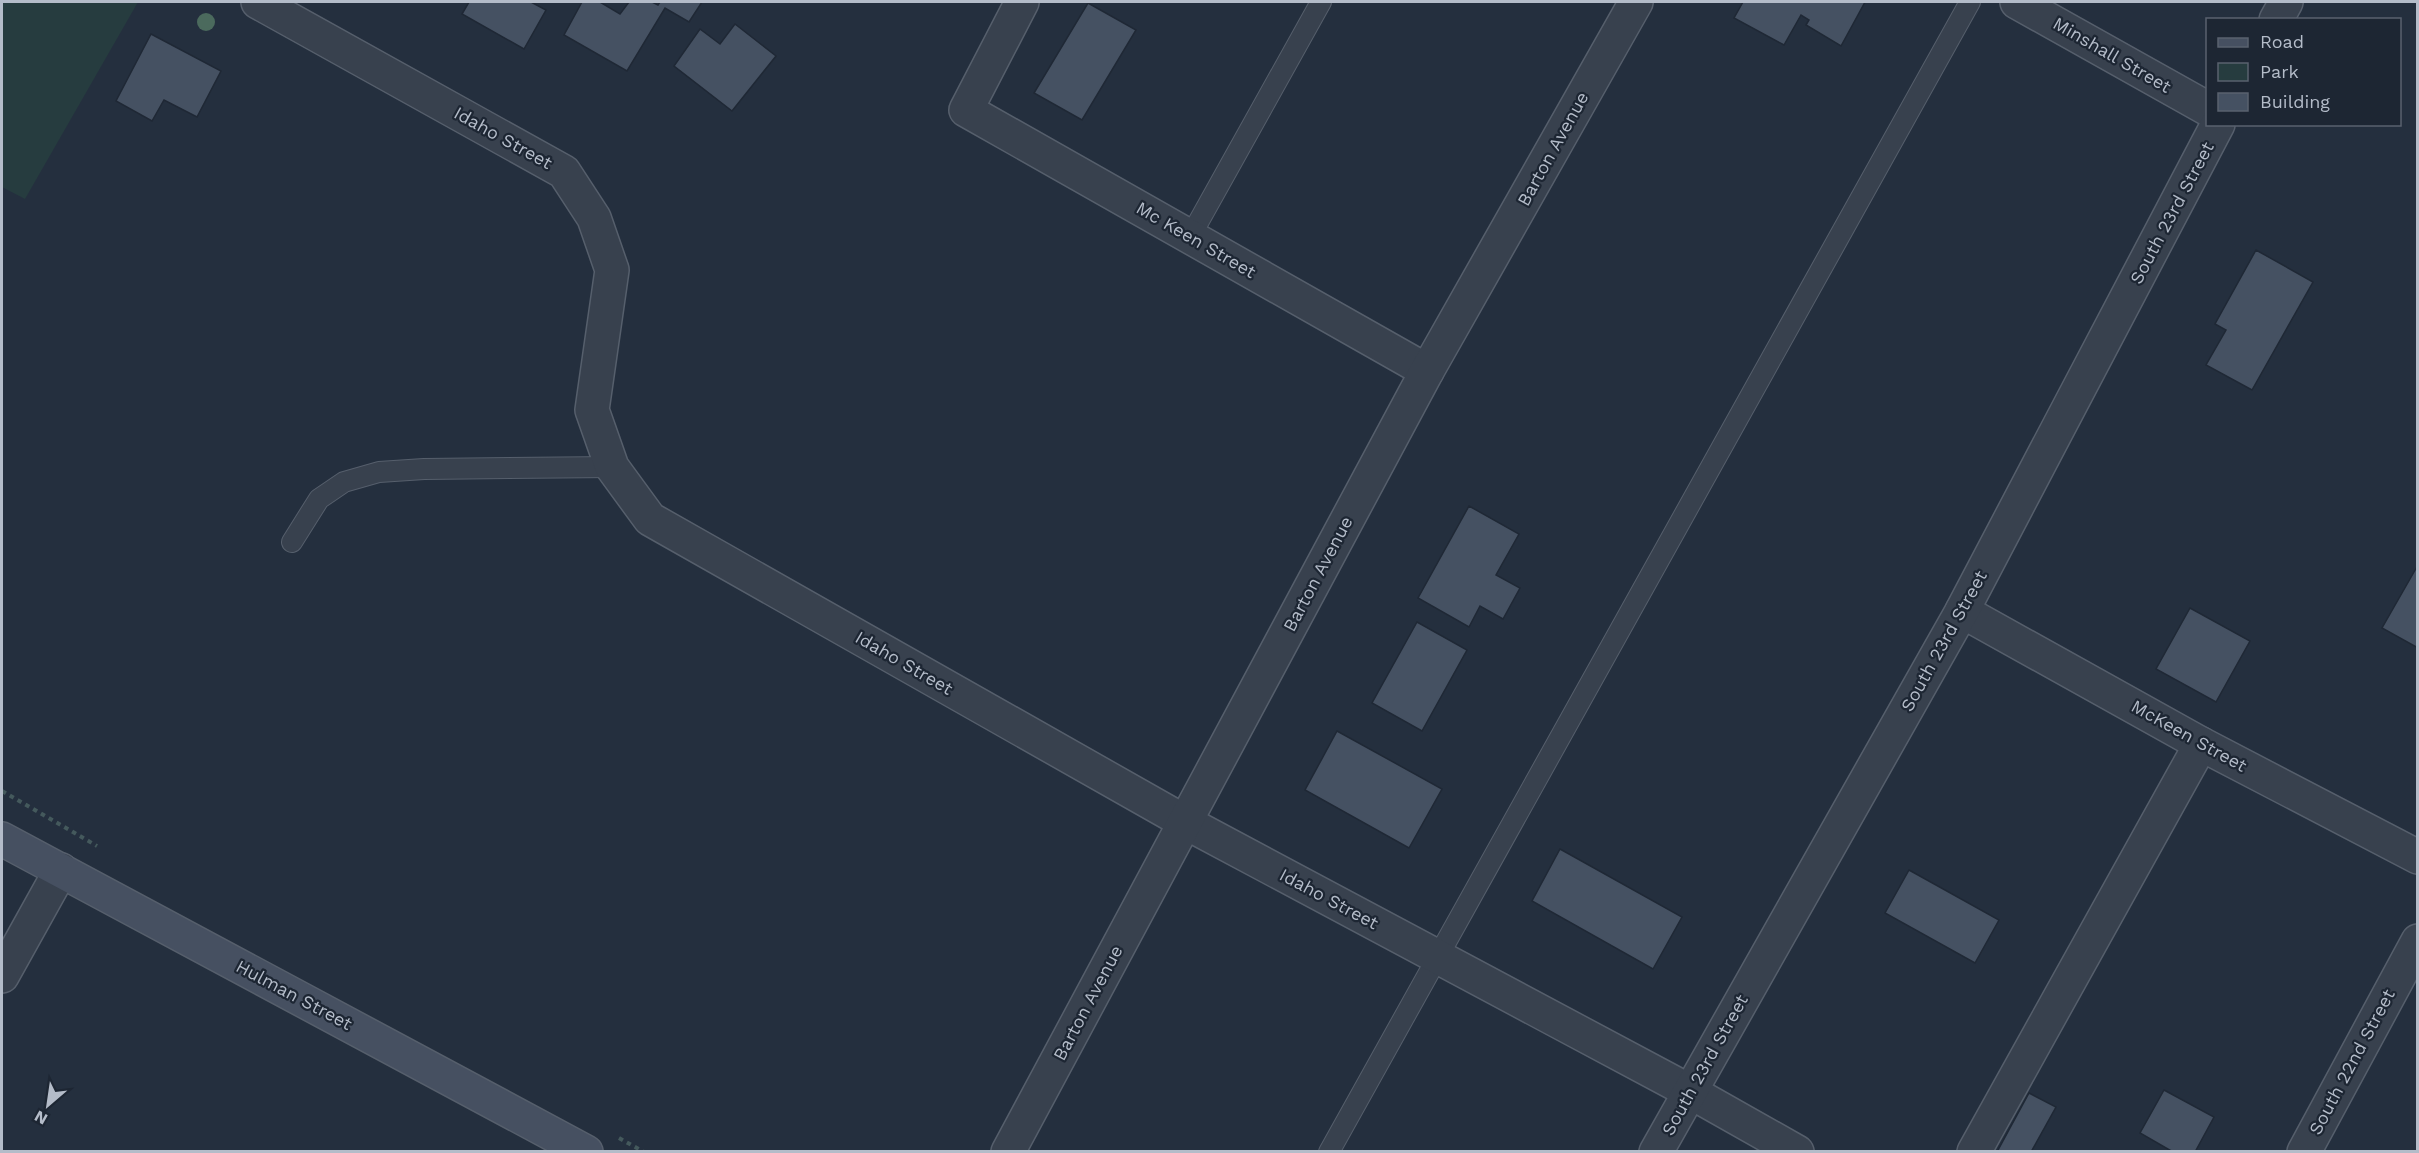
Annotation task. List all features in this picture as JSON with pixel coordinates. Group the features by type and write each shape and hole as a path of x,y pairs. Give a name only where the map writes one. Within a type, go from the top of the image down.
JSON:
{"street":[{"name":"Idaho Street","path":"258,2 564,172 594,218 612,270 592,410 612,467 651,519 1185,822 1689,1091 1797,1152"},
{"name":"Mc Keen Street","path":"1022,2 966,110 1427,372"},
{"name":"Barton Avenue","path":"1008,1152 1427,372 1636,2"},
{"name":"Minshall Street","path":"2017,2 2206,108"},
{"path":"2277,18 2286,2"},
{"name":"South 23rd Street","path":"1656,1152 1962,611 2217,126"},
{"name":"McKeen Street","path":"1962,611 2201,744 2418,857"},
{"path":"1974,1152 2201,744"},
{"name":"Hulman Street","path":"2,839 586,1152"},
{"path":"2,976 61,870"},
{"name":"South 22nd Street","path":"2304,1152 2418,941"}],"lane":[{"path":"1190,237 1321,2"},
{"path":"1329,1152 1970,2"},
{"path":"292,542 319,499 344,482 379,472 424,469 612,467"}],"green space":[{"path":"2,2 138,2 25,199 2,187"}],"building":[{"path":"469,2 531,2 546,10 524,49 462,14"},
{"path":"582,2 600,2 620,14 629,2 652,2 658,5 660,2 702,2 689,22 665,8 627,71 564,35"},
{"path":"1743,2 1865,2 1841,46 1806,25 1809,20 1801,15 1784,45 1734,18"},
{"path":"1088,3 1136,30 1082,120 1034,93"},
{"path":"735,24 776,56 732,111 674,66 700,29 720,44"},
{"path":"151,34 221,71 197,117 164,100 152,121 116,101"},
{"path":"2256,250 2313,282 2252,390 2206,365 2226,330 2215,324"},
{"path":"1469,506 1519,534 1496,575 1520,588 1503,619 1480,606 1469,627 1418,598"},
{"path":"2418,565 2418,648 2382,628"},
{"path":"2190,608 2250,641 2216,702 2156,669"},
{"path":"1417,622 1467,650 1422,731 1372,703"},
{"path":"1337,731 1442,789 1409,848 1305,790"},
{"path":"1560,849 1682,917 1653,969 1532,901"},
{"path":"1909,870 1999,920 1975,963 1885,913"},
{"path":"2164,1090 2214,1117 2195,1152 2173,1152 2140,1133"},
{"path":"2029,1093 2056,1107 2031,1152 1997,1152"}]}
